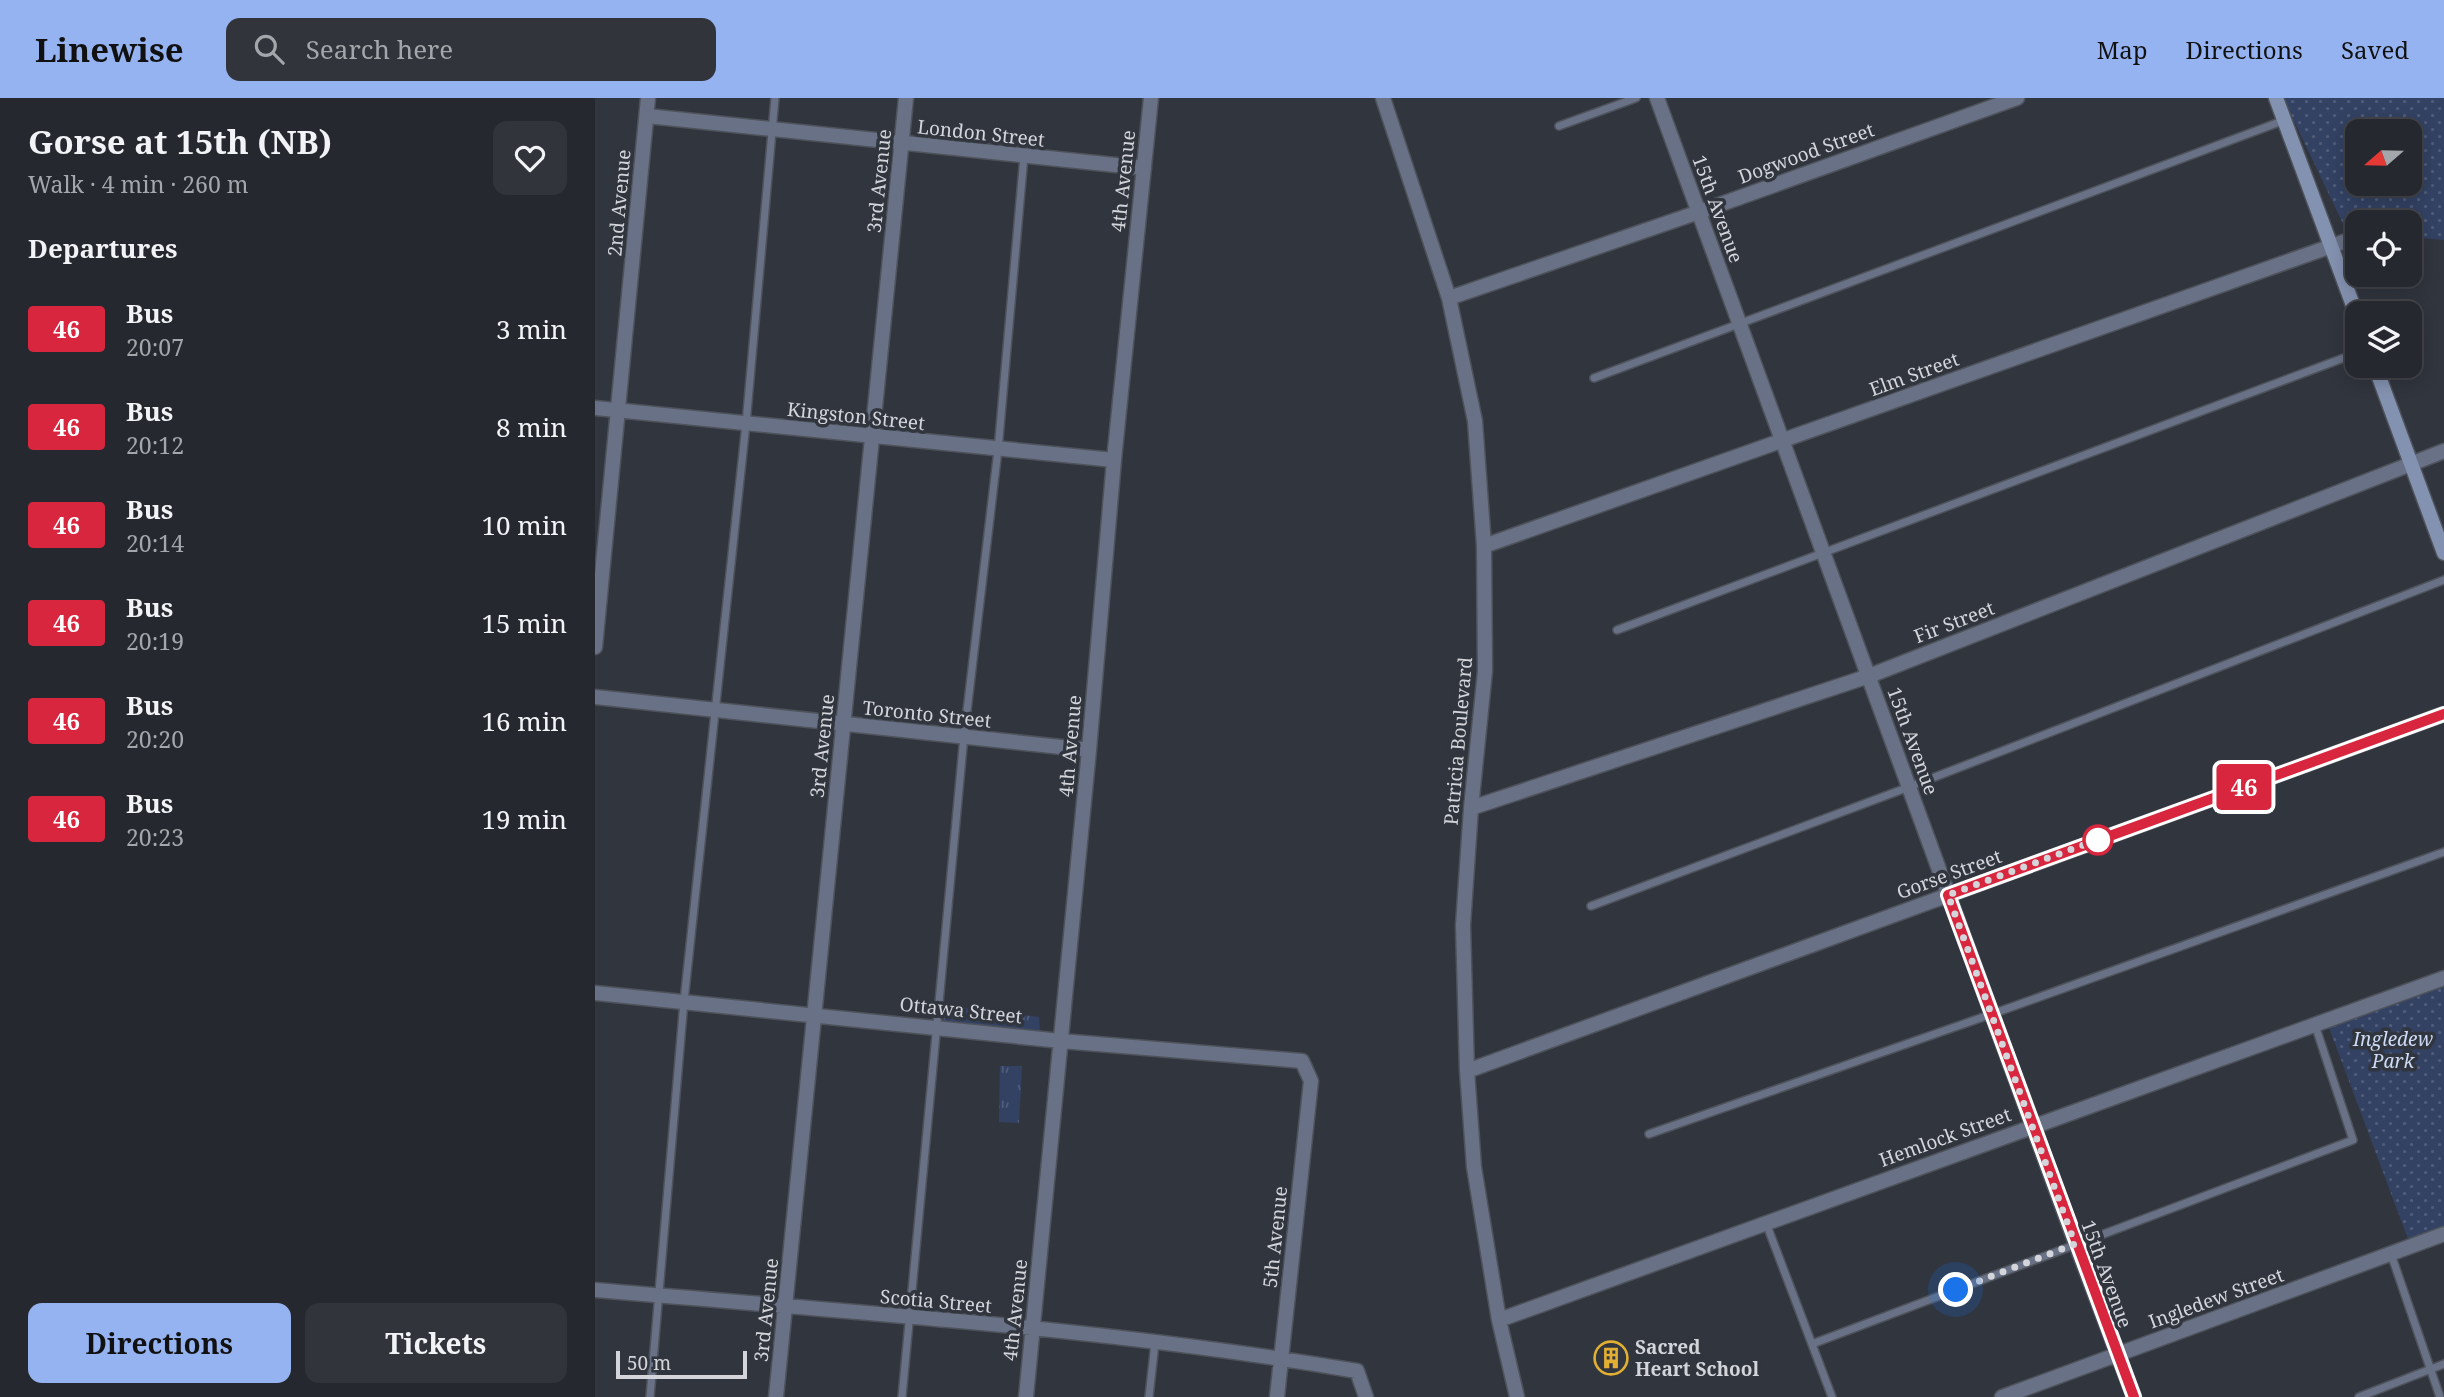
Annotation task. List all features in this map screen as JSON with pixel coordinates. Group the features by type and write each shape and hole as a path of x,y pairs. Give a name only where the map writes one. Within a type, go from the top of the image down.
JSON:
{"street":[{"name":"2nd Avenue","path":"595,647 648,98"},
{"name":"3rd Avenue","path":"776,1397 906,98"},
{"name":"4th Avenue","path":"1026,1397 1089,750 1114,460 1151,98"},
{"name":"Patricia Boulevard","path":"1383,98 1449,298 1475,421 1484,545 1485,671 1471,808 1463,925 1467,1071 1474,1167 1499,1320 1517,1397"},
{"name":"15th Avenue","path":"1657,98 2075,1244 2134,1397"},
{"name":"Dogwood Street","path":"1449,298 2017,98"},
{"path":"2276,98 2352,301"},
{"name":"London Street","path":"646,116 1144,168"},
{"name":"Elm Street","path":"1484,545 2345,241"},
{"path":"2379,378 2444,553"},
{"name":"Kingston Street","path":"595,408 873,438 1114,460"},
{"name":"Fir Street","path":"1471,808 1869,676 2444,451"},
{"name":"Toronto Street","path":"595,697 1089,750"},
{"name":"Gorse Street","path":"1467,1071 2444,714"},
{"name":"Hemlock Street","path":"1499,1320 2444,978"},
{"name":"Ottawa Street","path":"595,993 1061,1041 1302,1061 1311,1081"},
{"name":"5th Avenue","path":"1277,1397 1311,1081"},
{"name":"Ingledew Street","path":"2002,1397 2444,1234"},
{"name":"Scotia Street","path":"595,1290 1033,1329 1281,1358 1357,1371 1366,1397"}],"lane":[{"path":"650,1397 684,1001 746,424 775,98"},
{"path":"1559,126 1636,98"},
{"path":"1594,378 2285,120"},
{"path":"902,1397 964,736 998,450 1024,156"},
{"path":"1617,630 2345,357"},
{"path":"1591,906 1909,787 2444,580"},
{"path":"1649,1135 2444,852"},
{"path":"1812,1344 2353,1140 2315,1024"},
{"path":"1766,1223 1832,1397"},
{"path":"2391,1254 2440,1397"},
{"path":"1149,1397 1155,1343"},
{"path":"2360,1397 2444,1364"}],"green space":[{"path":"2283,98 2444,98 2444,240 2422,238 2422,210 2345,210 2345,228"},
{"name":"Ingledew Park","path":"2444,976 2444,1226 2408,1239 2325,1017"},
{"path":"945,1005 1039,1017 1040,1032 943,1024"},
{"path":"1000,1066 1022,1066 1019,1123 999,1122"}],"bus line":[{"name":"46","path":"2134,1397 2075,1244 1948,895 2444,714"}],"place":[{"name":"Sacred Heart School","path":"1611,1358"}],"route":[{"path":"1956,1290 2075,1244 1948,895 2105,837 2098,840"}]}
